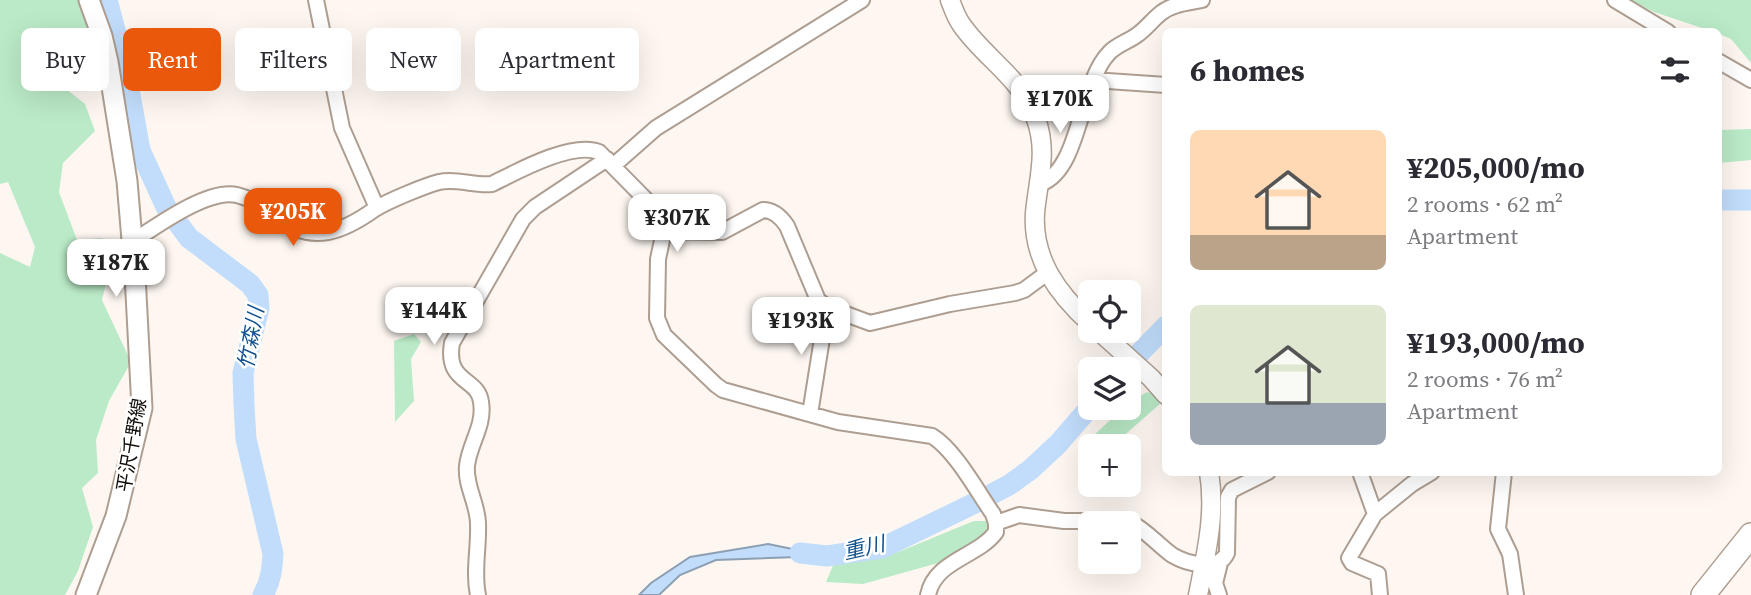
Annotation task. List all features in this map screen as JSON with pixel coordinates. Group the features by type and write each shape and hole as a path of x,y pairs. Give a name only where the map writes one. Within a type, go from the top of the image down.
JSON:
{"highway":[{"path":"1703,595 1751,535"}],"main road":[{"name":"平沢千野線","path":"86,595 116,516 142,408 127,181 116,103 102,36 89,0"}],"street":[{"path":"316,0 342,128 377,208"},
{"path":"478,595 475,585 478,523 467,467 480,425 482,405 476,390 455,371 450,353 452,343 523,219 535,207 610,162 656,128 862,0"},
{"path":"950,0 958,21 966,32 1021,88 1031,105 1042,141 1043,161 1035,227 1038,249 1047,273 1078,312"},
{"path":"1040,184 1058,173 1093,80 1109,52 1138,35 1162,12 1173,6 1202,0"},
{"path":"1615,0 1661,28"},
{"path":"1722,63 1751,80"},
{"path":"1093,80 1162,85"},
{"path":"132,242 198,202 237,195 261,207 288,227 301,232 329,232 365,218 377,208 440,182 461,180 482,185 492,184 550,158 584,149 599,152 662,216 664,231 658,259 656,309 664,335 723,390 838,422 932,436 940,441 955,460 995,518 996,532 992,538 955,560 935,579 928,595"},
{"path":"664,231 722,232 763,210 769,210 782,218 787,226 818,300 827,307 861,321 877,323 922,310 1015,293 1024,290 1047,273"},
{"path":"810,414 827,307"},
{"path":"1112,343 1162,390"},
{"path":"1210,476 1212,564 1219,595"},
{"path":"995,518 1019,515 1065,521 1128,521 1137,525 1173,555 1212,564 1224,560 1227,553 1228,497 1232,490 1260,476"},
{"path":"1362,476 1376,514"},
{"path":"1380,595 1378,574 1352,563 1349,558 1376,514 1425,476"},
{"path":"1504,476 1498,529 1510,554 1516,595"},
{"path":"1198,595 1212,564"}],"green space":[{"path":"0,0 88,0 94,28 21,28 21,91 69,91 85,104 95,131 63,163 59,192 77,240 102,238 112,259 102,300 131,362 109,401 96,440 98,473 82,488 93,527 78,571 65,595 0,595 0,253 30,267 35,247 8,182 0,184"},
{"path":"1630,0 1751,0 1751,63 1731,39 1722,35 1722,28 1702,28 1654,12"},
{"path":"1751,129 1751,160 1722,163 1722,130"},
{"path":"414,334 421,342 411,359 414,401 395,422 394,341"},
{"path":"1147,392 1157,396 1161,403 1126,434 1095,434 1110,420 1141,420 1141,395"},
{"path":"974,521 988,521 988,534 938,563 863,584 826,582 834,563 886,557"}],"water":[{"path":"768,544 827,556 716,560 680,575 659,595 639,595 651,583 690,557"}],"waterway":[{"name":"竹森川","path":"107,0 125,67 140,150 166,207 189,238 250,284 258,295 259,308 243,373 246,439 273,554 271,575 263,595"},
{"name":"重川","path":"1722,200 1751,200"},
{"name":"重川","path":"1136,357 1162,330"},
{"name":"重川","path":"800,553 827,556 882,548 1009,485 1058,444 1079,420"}]}
